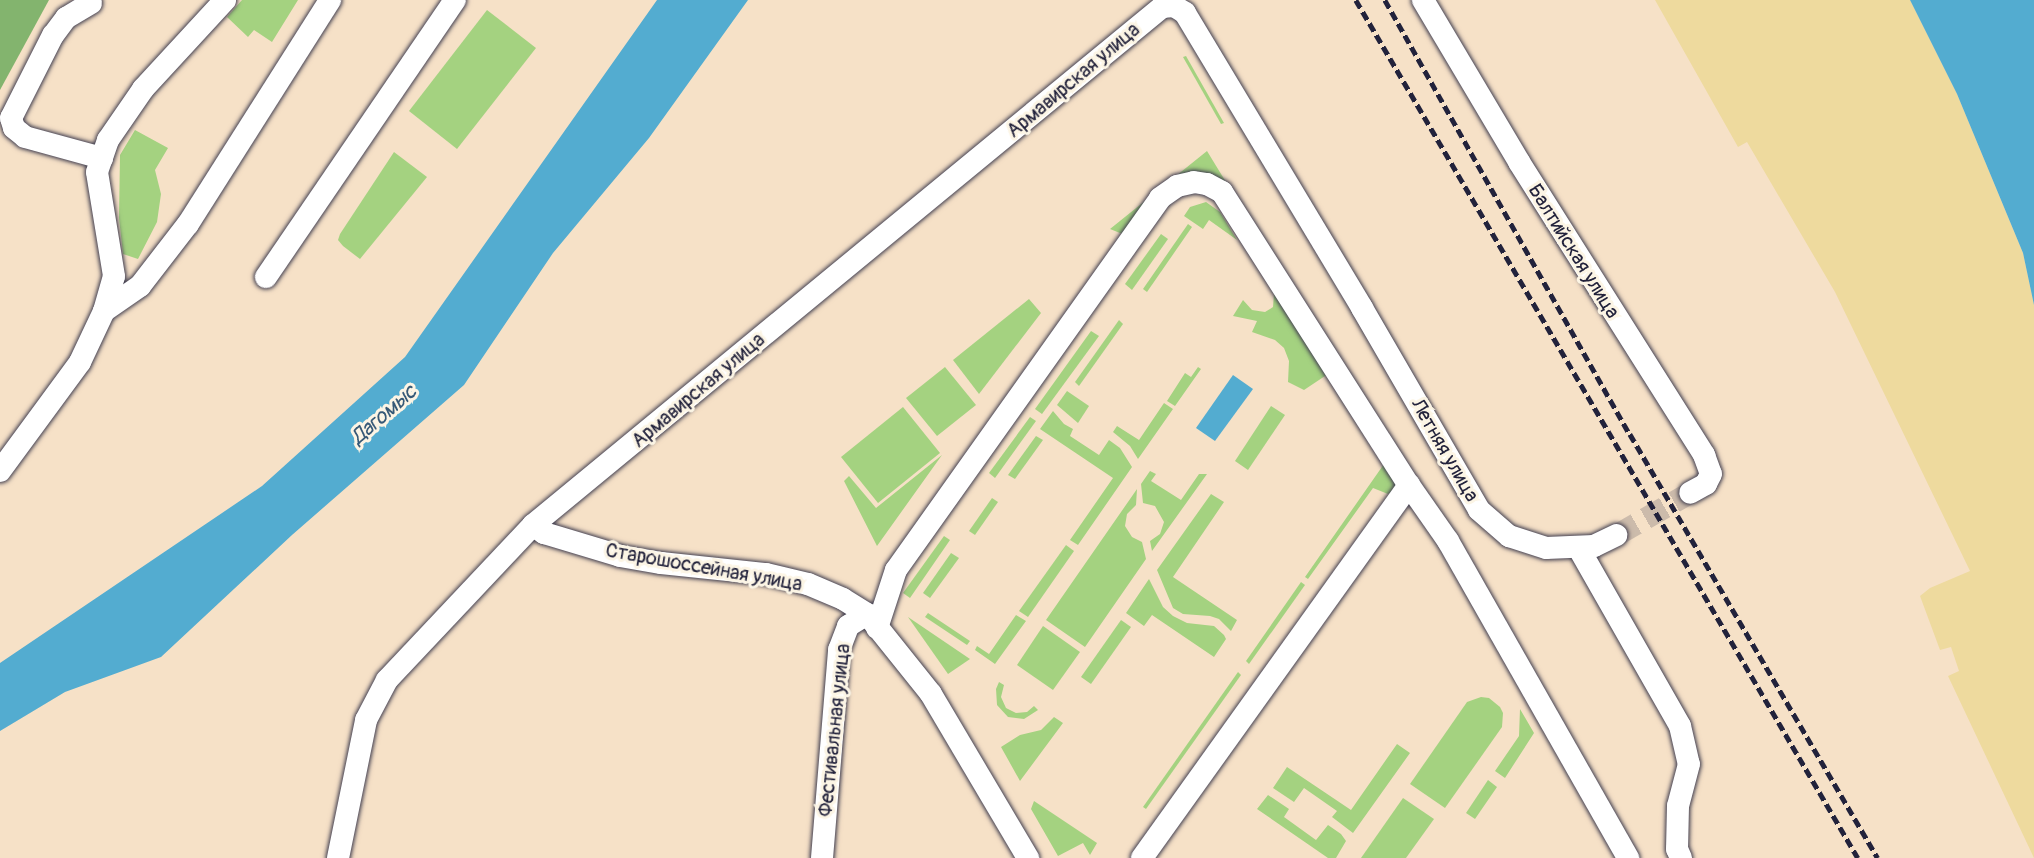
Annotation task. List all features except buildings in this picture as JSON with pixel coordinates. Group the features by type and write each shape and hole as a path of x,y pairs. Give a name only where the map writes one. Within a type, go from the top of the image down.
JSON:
{"street":[{"path":"0,471 80,362 104,311 114,276 97,172 108,140 143,89 225,0"},
{"path":"104,311 140,286 188,224 330,0"},
{"path":"266,277 455,0"},
{"name":"Балтийская улица","path":"1423,0 1519,162 1704,455 1711,474 1706,484 1690,493"},
{"path":"91,3 66,18 53,35 12,118 14,128 25,137 102,158"},
{"name":"Армавирская улица","path":"338,858 366,720 387,680 533,525 1162,7 1179,6"},
{"name":"Летняя улица","path":"1179,6 1362,308 1479,510 1509,536 1546,548 1578,547"},
{"path":"872,621 896,570 1157,202 1177,186 1194,182 1207,184 1222,192 1409,485 1448,541 1629,858"},
{"path":"1142,858 1409,485"},
{"name":"Старошоссейная улица","path":"533,525 544,532 620,556 661,563 766,574 808,584 843,599 872,621 931,694 1028,858"},
{"path":"1617,535 1594,546 1578,547 1680,726 1689,764 1678,806 1677,849 1681,858"},
{"name":"Фестивальная улица","path":"822,858 839,650 848,626 872,621"}],"green space":[{"path":"0,0 49,0 0,90"},
{"path":"242,0 298,0 272,42 254,30 248,37 227,17"},
{"path":"487,10 536,48 457,149 409,111"},
{"path":"1186,56 1224,123 1221,124 1183,57"},
{"path":"135,130 168,148 155,170 161,194 157,222 138,259 123,254 119,218 120,155"},
{"path":"1207,151 1229,187 1206,178 1125,235 1110,229"},
{"path":"394,152 427,177 360,259 338,240"},
{"path":"1206,202 1220,212 1237,240 1209,220 1203,229 1184,216 1190,207"},
{"path":"1188,224 1192,227 1147,292 1143,289"},
{"path":"1161,234 1168,239 1132,290 1125,284"},
{"path":"1274,294 1328,374 1304,390 1288,382 1289,361 1284,348 1275,340 1252,332 1257,321 1233,316 1243,300 1252,310 1265,312 1273,307"},
{"path":"1029,299 1041,313 979,394 953,360"},
{"path":"1119,320 1123,324 1079,386 1075,382"},
{"path":"1091,331 1099,336 1042,414 1035,409"},
{"path":"945,367 976,405 937,436 906,398"},
{"path":"1198,367 1201,369 1175,406 1167,401 1185,373 1191,377"},
{"path":"1067,391 1089,406 1078,423 1057,405"},
{"path":"1164,403 1173,409 1138,459 1130,446 1113,432 1117,426 1139,440"},
{"path":"1271,406 1285,415 1248,470 1235,461"},
{"path":"903,407 940,453 878,503 841,457"},
{"path":"1053,411 1064,424 1073,429 1070,436 1099,455 1109,440 1120,448 1132,467 1078,545 1070,540 1113,478 1040,429"},
{"path":"1030,417 1036,421 995,478 989,473"},
{"path":"1036,436 1043,440 1015,479 1008,475"},
{"path":"942,455 877,546 844,481 849,476 876,508"},
{"path":"1384,464 1396,485 1392,492 1388,494 1373,488 1308,579 1305,577"},
{"path":"1150,471 1156,474 1151,481 1181,500 1199,474 1207,474 1152,551 1150,541 1160,534 1164,522 1155,506 1143,503 1141,484"},
{"path":"1137,489 1136,505 1127,514 1125,526 1132,537 1142,542 1146,559 1085,647 1046,620"},
{"path":"1211,494 1224,502 1173,577 1237,620 1231,631 1219,619 1183,614 1173,608 1157,570"},
{"path":"992,498 998,502 975,535 969,531"},
{"path":"944,536 950,540 910,598 903,593"},
{"path":"1066,545 1074,551 1028,617 1019,611"},
{"path":"951,553 959,558 930,598 923,593"},
{"path":"1149,579 1163,607 1173,616 1187,623 1214,626 1224,635 1226,639 1214,657 1152,615 1144,626 1126,613"},
{"path":"1301,582 1305,585 1249,664 1246,661"},
{"path":"928,613 970,641 967,645 925,617"},
{"path":"1016,615 1026,621 995,664 975,650 977,646 989,654"},
{"path":"908,617 970,659 948,674"},
{"path":"1121,620 1131,627 1091,684 1081,677"},
{"path":"1043,626 1080,652 1053,690 1017,665"},
{"path":"1238,672 1241,675 1146,809 1143,807"},
{"path":"999,682 1004,685 1001,697 1006,708 1016,713 1027,712 1034,706 1038,710 1024,719 1008,717 997,705 996,689"},
{"path":"1481,697 1489,698 1500,707 1503,713 1502,727 1445,808 1410,784 1467,702"},
{"path":"1520,709 1534,733 1505,778 1495,771 1519,736"},
{"path":"1054,717 1063,723 1020,781 1001,747 1020,735 1041,730"},
{"path":"1397,744 1410,753 1353,833 1332,817 1337,811 1304,788 1294,802 1273,788 1287,767 1351,810"},
{"path":"1488,780 1497,787 1475,819 1466,813"},
{"path":"1268,795 1289,809 1284,817 1316,840 1328,825 1341,834 1346,841 1336,858 1328,858 1257,809"},
{"path":"1403,798 1434,819 1406,858 1361,858"},
{"path":"1034,801 1097,843 1090,855 1083,843 1058,856 1031,809"}],"sand":[{"path":"1655,0 1910,0 1957,94 2023,253 2034,305 2034,858 1948,676 1959,671 1951,647 1940,650 1920,596 1930,588 1970,571 1835,292 1747,142 1738,147"}],"water":[{"name":"Дагомыс","path":"657,0 748,0 649,138 553,253 464,385 292,535 161,657 65,692 0,731 0,663 262,486 405,357"},
{"path":"1910,0 2034,0 2034,305 2023,253 1957,94"},
{"path":"1233,375 1253,389 1215,441 1196,428"}],"tunnel":[{"path":"1617,535 1690,493"}],"railway":[{"path":"1356,0 1858,858"},
{"path":"1385,0 1630,434 1878,858"}]}
